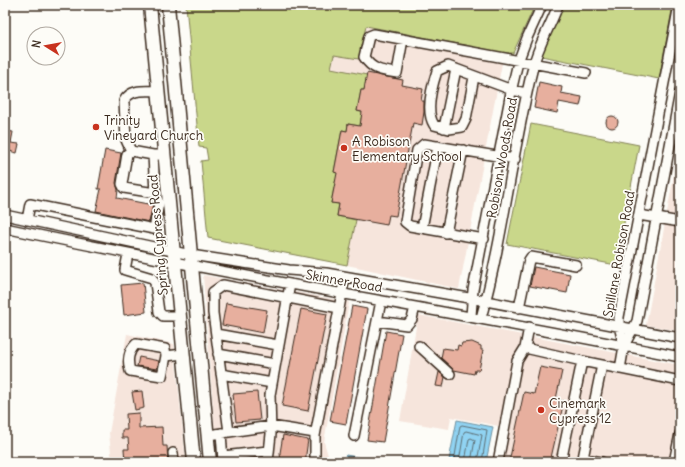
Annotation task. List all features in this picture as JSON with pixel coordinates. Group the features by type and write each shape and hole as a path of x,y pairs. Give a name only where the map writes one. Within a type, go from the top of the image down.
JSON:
{"main road":[{"name":"Spring Cypress Road","path":"150,5 159,91 159,155 174,250 194,462"},
{"path":"168,5 210,462"},
{"path":"159,91 176,89"},
{"path":"191,433 208,435"}],"street":[{"name":"Robison Woods Road","path":"471,316 472,298 518,62 542,5"},
{"name":"Robison Woods Road","path":"482,318 499,245 526,93 533,65 558,5"},
{"name":"Spillane Robison Road","path":"624,346 618,326 679,5"},
{"path":"403,40 397,73 384,71 370,66 364,57 369,36 374,34 586,74"},
{"path":"474,77 466,119 462,127 444,128 434,125 430,120 432,86 437,71 448,66 474,77 512,90 526,93"},
{"path":"444,128 456,69"},
{"path":"620,369 624,346 634,329 680,92 663,88"},
{"path":"131,151 126,140 124,100 127,95 133,92 159,91"},
{"path":"484,239 410,226 404,222 417,150 424,144 515,159"},
{"path":"422,228 438,146"},
{"path":"446,233 463,150"},
{"path":"22,232 30,204 154,229 159,203 154,193 159,155 131,151"},
{"path":"131,151 127,154 122,184 124,188 154,193"},
{"name":"Skinner Road","path":"5,215 174,250 192,261 290,284 482,318 680,356"},
{"path":"639,215 680,222"},
{"name":"Skinner Road","path":"5,228 175,263 192,261 345,277 472,298 680,338"},
{"path":"128,254 125,270 152,278 159,312 163,316 180,316"},
{"path":"519,308 529,260 531,257 576,265"},
{"path":"317,462 315,458 315,433 345,277"},
{"path":"268,462 271,426 270,395 290,284"},
{"path":"268,451 223,459 225,432 221,374 212,292 223,285 287,299 339,308"},
{"path":"354,436 381,301"},
{"path":"377,321 408,325 412,319 415,307"},
{"path":"498,462 517,361 525,348 529,327"},
{"path":"216,334 278,345"},
{"path":"136,344 165,348 166,356 162,376 130,371 128,363 130,350 136,344"},
{"path":"419,346 450,374"},
{"path":"525,348 680,381"},
{"path":"166,356 183,354"},
{"path":"218,354 275,364"},
{"path":"562,462 582,361"},
{"path":"602,365 583,460 602,462"},
{"path":"221,374 272,383"},
{"path":"208,435 271,426 315,433"},
{"path":"674,462 680,434"}],"shaded area":[{"name":"A Robison Elementary School","path":"186,5 299,5 366,26 504,53 459,289 347,265 208,238 201,161 208,160 206,148 199,147"},
{"path":"680,143 680,331 646,325"},
{"path":"203,275 349,302 324,442 330,462 217,462"},
{"path":"418,315 680,365 680,462 492,462 499,426 451,417 449,429 400,421"},
{"path":"127,334 174,344 186,462 112,462 109,433"}],"green space":[{"path":"186,5 535,5 513,53 504,53 366,26 359,59 334,55 331,68 367,75 364,90 361,90 357,111 364,113 363,119 361,118 360,126 348,124 347,131 342,130 334,172 339,173 335,182 331,203 339,204 337,216 356,220 347,265 208,238 201,161 208,160 206,148 199,147"},
{"path":"564,5 673,5 659,79 541,56"},
{"path":"531,124 639,145 616,265 507,244"}],"water":[{"path":"457,420 493,427 486,462 460,462 449,460"},
{"path":"346,455 383,462 340,462"}],"building":[{"path":"367,73 403,80 402,85 423,89 421,101 424,101 422,125 413,123 396,216 389,215 387,225 337,216 339,204 331,203 337,173 334,172 342,130 347,131 348,124 360,126 362,112 357,111 361,90 364,90"},
{"path":"539,82 562,87 561,93 582,97 580,106 559,102 557,113 534,108"},
{"path":"614,116 617,117 617,127 610,128 607,127 606,120 607,117"},
{"path":"5,131 13,132 11,143 19,144 17,153 5,150"},
{"path":"105,150 121,153 116,183 118,190 117,198 153,205 149,222 96,211 101,189 98,189"},
{"path":"534,267 570,274 567,293 530,286"},
{"path":"143,283 146,312 124,315 121,285"},
{"path":"226,303 267,310 263,333 222,325"},
{"path":"352,306 367,309 346,424 330,421"},
{"path":"301,309 327,314 308,411 282,406"},
{"path":"386,331 402,334 383,442 367,440"},
{"path":"472,342 481,346 481,350 483,350 479,370 475,370 474,374 454,370 441,358 443,348 457,350 458,345 461,346 462,343"},
{"path":"139,357 159,361 157,369 137,366"},
{"name":"Cinemark Cypress 12","path":"540,367 562,371 556,399 564,401 550,462 509,462 524,392 534,394"},
{"path":"439,372 445,377 443,387 436,386"},
{"path":"142,391 144,408 135,410 132,392"},
{"path":"257,392 260,420 236,422 233,394"},
{"path":"139,413 139,428 162,427 163,446 167,446 168,462 125,461 124,449 129,449 128,438 122,438 122,430 127,430 126,414"},
{"path":"283,435 308,440 306,462 281,462 280,453"}],"place":[{"name":"Trinity Vineyard Church","path":"96,127"},
{"name":"A Robison Elementary School","path":"344,148"},
{"name":"Cinemark Cypress 12","path":"541,410"}]}
